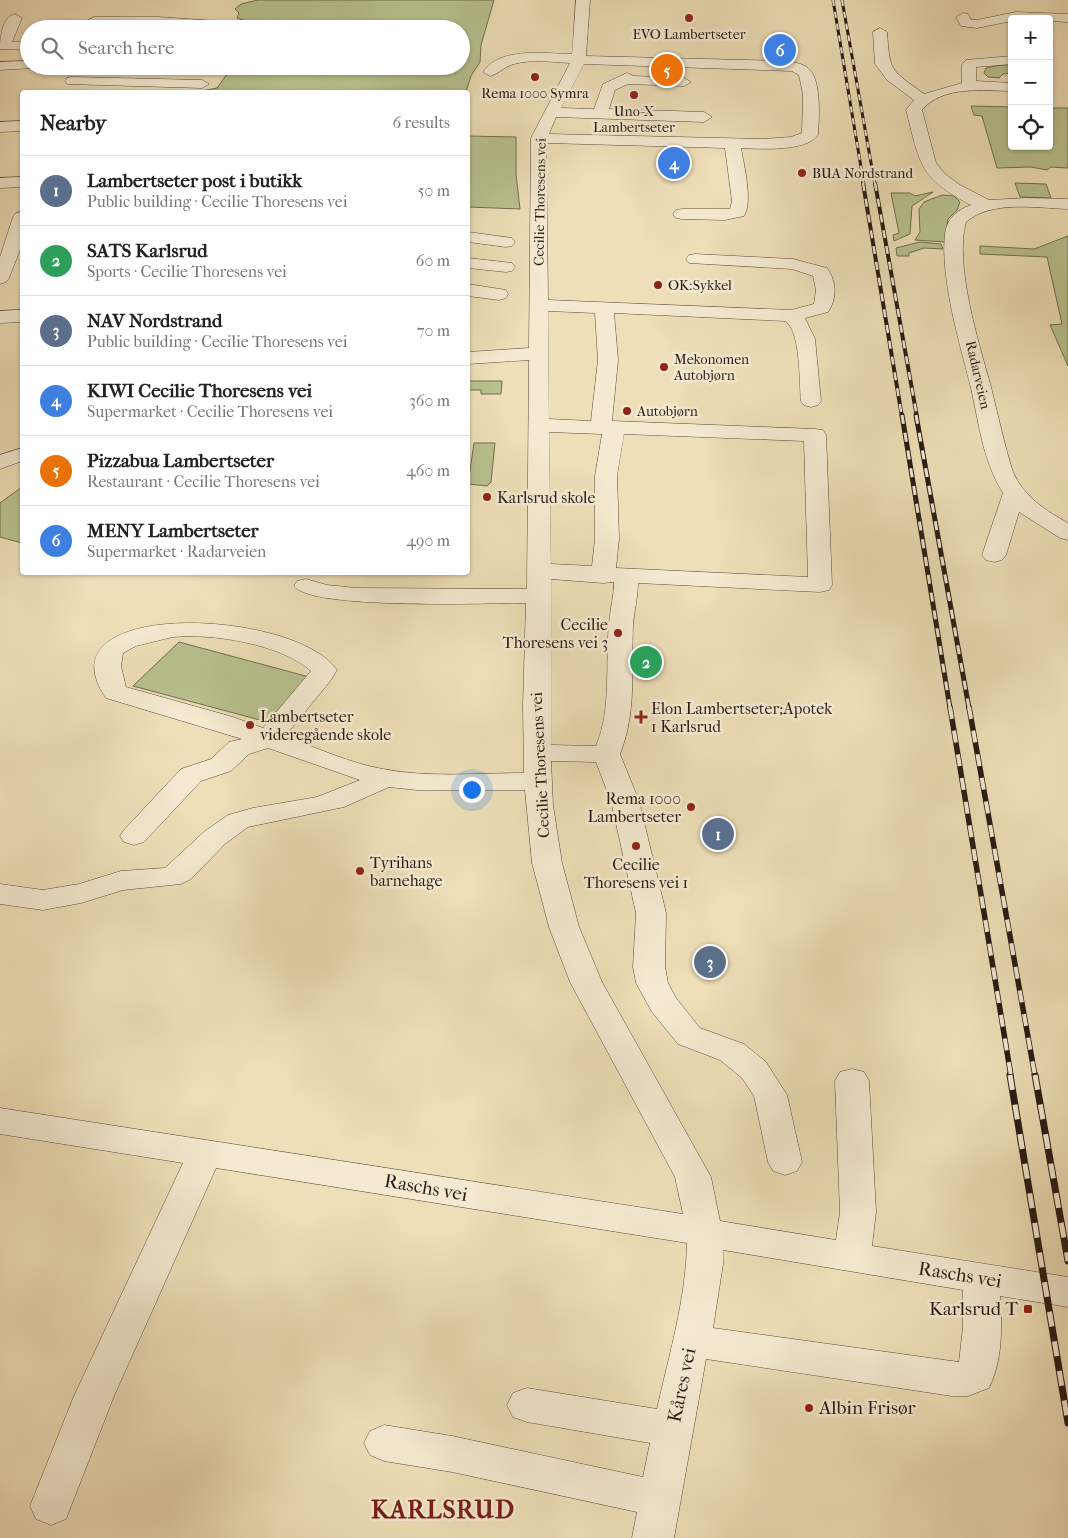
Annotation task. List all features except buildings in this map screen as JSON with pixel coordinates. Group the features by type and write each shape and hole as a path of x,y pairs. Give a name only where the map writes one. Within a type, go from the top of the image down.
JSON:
{"street":[{"name":"Cecilie Thoresens vei","path":"582,0 579,59 539,138 536,705 538,781 547,863 564,927 599,1008 693,1177 705,1232"},
{"path":"95,20 100,6"},
{"path":"0,14 19,15 3,46 20,46"},
{"path":"963,17 966,24 974,25 982,25 1007,16 1068,18"},
{"path":"880,32 882,64 892,77 923,100"},
{"path":"626,80 636,58"},
{"path":"490,72 501,64 518,59 636,58 785,65 800,69 806,75 811,106 810,135 794,142 733,144 539,138"},
{"path":"969,86 968,65 971,63 1008,60"},
{"path":"0,66 20,65"},
{"path":"74,75 70,87 202,84"},
{"path":"600,114 608,87 626,80 684,82"},
{"path":"987,206 949,184 933,170 928,163 914,110 916,104 923,100 969,86 1008,87"},
{"path":"552,112 704,117"},
{"path":"0,127 20,126"},
{"path":"682,214 725,215 738,212 740,201 733,144"},
{"path":"762,144 774,151 779,159"},
{"path":"0,183 20,182"},
{"name":"Radarveien","path":"1068,204 987,206 968,211 957,221 954,234 955,263 960,300 989,430 1001,470 1014,493 1026,506 1068,533"},
{"path":"0,278 20,227"},
{"path":"470,237 506,242"},
{"path":"539,306 782,314 792,316 821,308 826,301 825,280 821,272 792,264 695,259"},
{"path":"470,262 506,268"},
{"path":"470,290 499,294"},
{"path":"604,307 608,360 607,539 614,576 626,596 621,623 619,703 614,735 606,754 626,801 651,913 649,967 652,983 663,1004 689,1036 732,1052 754,1070 770,1095 785,1162"},
{"path":"0,318 20,316"},
{"path":"792,316 799,322 807,352 811,400"},
{"path":"470,358 493,355 539,354"},
{"path":"306,586 324,592 356,595 614,576 820,585 815,435 538,425"},
{"path":"0,462 20,455"},
{"path":"994,555 1014,493"},
{"path":"134,836 191,774 221,765 239,748 267,740 322,675 324,670 315,661 276,644 256,638 206,630 182,629 125,641 112,650 109,656 110,683 114,692 224,723 267,740 354,771 384,778 417,782 538,781"},
{"path":"537,753 606,754"},
{"path":"0,894 43,900 81,893 121,881 171,877 181,872 229,826 240,819 301,810 338,800 366,790 384,778"},
{"path":"852,1081 858,1212 852,1258"},
{"name":"Raschs vei","path":"0,1121 705,1232 852,1258 1068,1292"},
{"path":"51,1506 94,1396 205,1154"},
{"name":"Kåres vei","path":"653,1538 672,1429 692,1341 705,1264 705,1232"},
{"path":"692,1341 944,1378 968,1379 975,1376 979,1363 982,1335 981,1278"},
{"path":"527,1405 672,1429"},
{"path":"384,1443 452,1454 660,1499"}],"green space":[{"path":"258,0 494,0 481,45 480,62 471,76 467,90 207,90 217,88 226,75 470,75 470,20 243,20 237,18 239,13 235,9 241,4"},
{"path":"1008,65 1008,73 1003,74 999,78 988,77 984,73 986,68"},
{"path":"971,106 1008,107 1008,150 1053,150 1053,108 1068,108 1068,168 1051,167 1047,170 1031,167 997,168 982,116 974,115"},
{"path":"470,136 516,137 516,174 520,209 470,207"},
{"path":"1015,183 1046,184 1051,198 1020,197"},
{"path":"933,192 912,206 910,234 894,241 893,235 899,233 891,193 910,193 915,196"},
{"path":"942,195 954,196 960,202 957,210 948,219 945,242 915,240 920,232 919,209 924,202"},
{"path":"1068,236 1068,366 1050,325 1062,324 1047,257 980,254 980,246 1034,249"},
{"path":"920,242 941,244 943,249 924,248 909,253 909,256 897,256 896,248"},
{"path":"470,381 502,381 501,394 481,394 481,390 470,390"},
{"path":"474,443 495,443 491,482 487,486 470,484"},
{"path":"20,488 20,542 0,537 0,503"},
{"path":"179,642 313,678 271,723 133,686"}],"railway":[{"path":"833,0 864,185"},
{"path":"842,0 875,185"},
{"path":"863,183 902,417"},
{"path":"875,183 917,417"},
{"path":"902,415 950,708"},
{"path":"916,415 969,708"},
{"path":"950,707 1011,1076"},
{"path":"969,707 1035,1076"},
{"path":"1010,1075 1068,1423"},
{"path":"1035,1075 1068,1261"}],"place":[{"name":"EVO Lambertseter","path":"689,18"},
{"name":"MENY Lambertseter","path":"780,50"},
{"name":"Pizzabua Lambertseter","path":"667,70"},
{"name":"Rema 1000 Symra","path":"535,77"},
{"name":"Uno-X Lambertseter","path":"634,95"},
{"name":"KIWI Cecilie Thoresens vei","path":"674,163"},
{"name":"BUA Nordstrand","path":"802,173"},
{"name":"OK:Sykkel","path":"658,285"},
{"name":"Mekonomen Autobjørn","path":"664,367"},
{"name":"Autobjørn","path":"627,411"},
{"name":"Karlsrud skole","path":"487,497"},
{"name":"Cecilie Thoresens vei 3","path":"618,633"},
{"name":"SATS Karlsrud","path":"646,662"},
{"name":"Elon Lambertseter;Apotek 1 Karlsrud","path":"641,717"},
{"name":"Lambertseter videregående skole","path":"250,725"},
{"name":"Rema 1000 Lambertseter","path":"691,807"},
{"name":"Lambertseter post i butikk","path":"718,834"},
{"name":"Cecilie Thoresens vei 1","path":"636,846"},
{"name":"Tyrihans barnehage","path":"360,871"},
{"name":"NAV Nordstrand","path":"710,962"},
{"name":"Karlsrud T","path":"1028,1309"},
{"name":"Albin Frisør","path":"809,1408"}],"district":[{"name":"KARLSRUD","path":"443,1509"}]}
